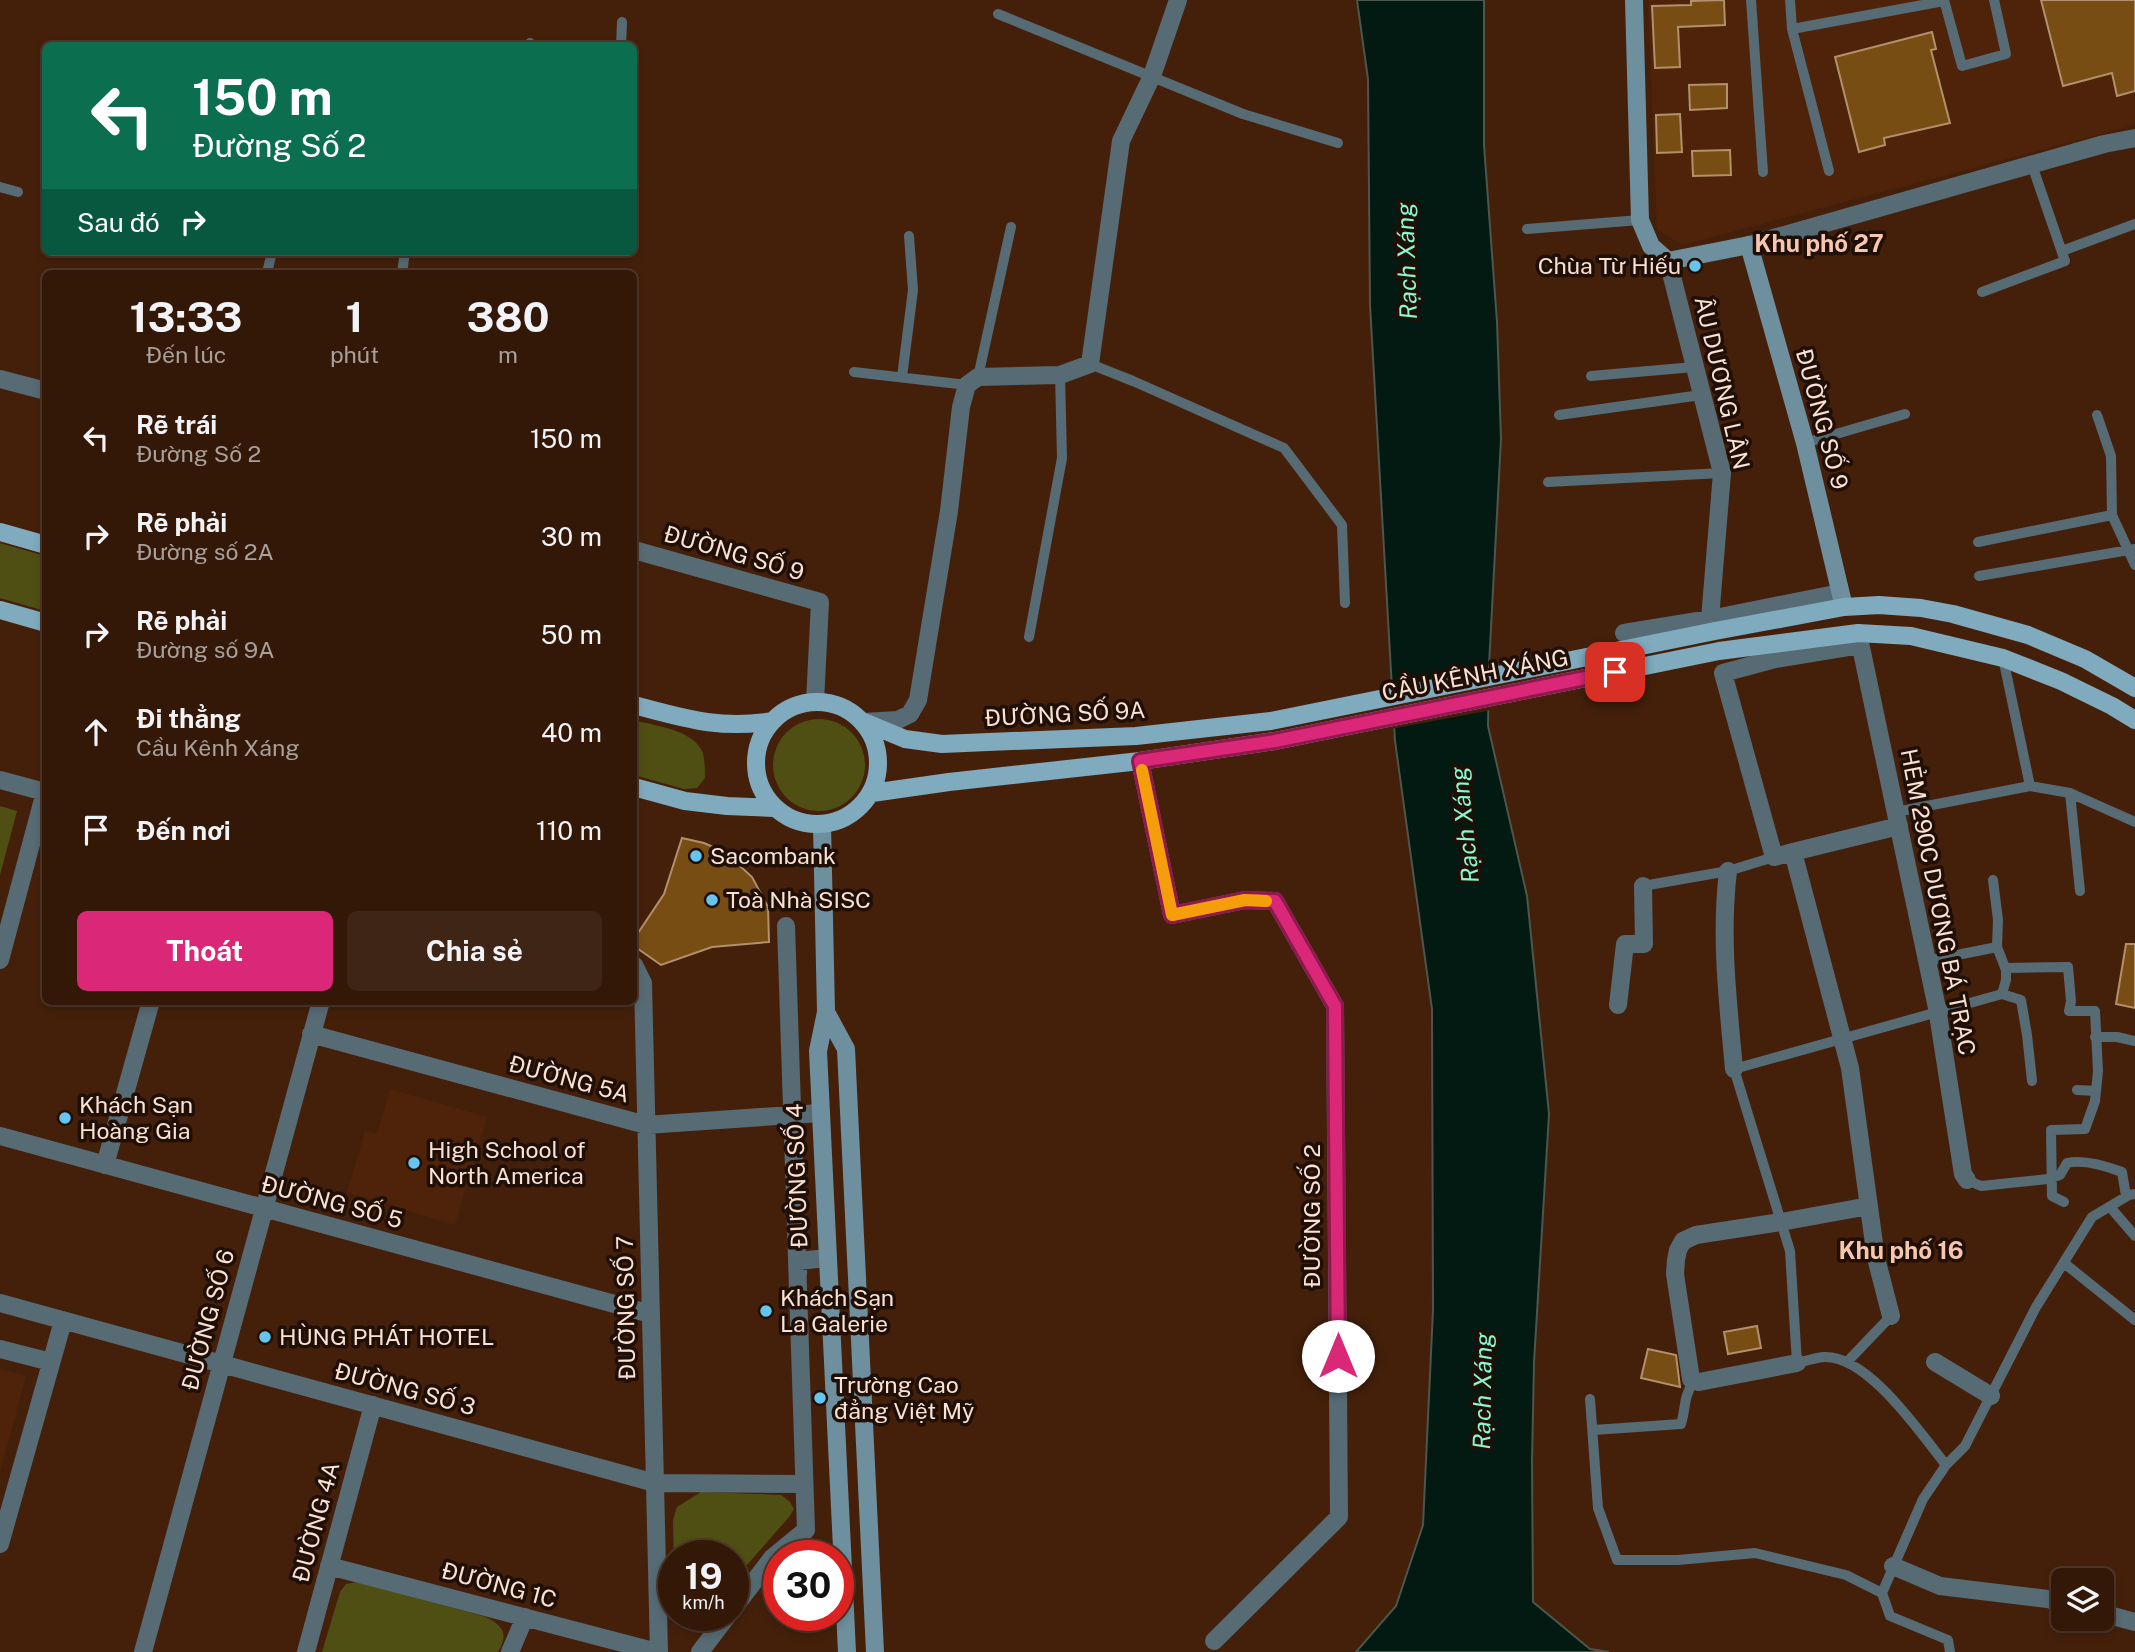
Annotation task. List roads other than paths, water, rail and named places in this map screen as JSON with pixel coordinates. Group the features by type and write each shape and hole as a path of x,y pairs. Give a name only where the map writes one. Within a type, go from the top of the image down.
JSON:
{"main road":[{"name":"ÂU DƯƠNG LÂN","path":"1634,0 1640,220 1651,246 1668,261"},
{"path":"1668,261 1749,245"},
{"name":"ĐƯỜNG SỐ 9","path":"1749,245 1805,443 1842,600"},
{"path":"0,532 42,544"},
{"name":"CẦU KÊNH XÁNG","path":"1271,720 1763,623 1842,600 1921,608 1990,623 2060,647 2135,688"},
{"path":"0,610 42,622"},
{"name":"CẦU KÊNH XÁNG","path":"1140,761 1275,741 1719,651 1767,644 1911,636 2003,658 2061,681 2135,720"},
{"path":"815,702 832,703 850,711 864,722 874,738 878,775 872,793 860,808 843,820 822,825 802,823 782,815 774,808 763,793 757,775 757,755 762,737 773,721 790,708 815,702"},
{"path":"637,706 703,723 726,726 748,726 773,721"},
{"name":"ĐƯỜNG SỐ 9A","path":"864,722 905,739 942,744 1136,736 1271,720"},
{"path":"872,793 925,784 1140,761"},
{"path":"637,788 685,800 727,806 774,808"},
{"name":"ĐƯỜNG SỐ 4","path":"822,825 826,1012 818,1051 827,1258"},
{"name":"ĐƯỜNG SỐ 4","path":"826,1012 846,1049 875,1652"},
{"path":"827,1258 847,1652"}],"street":[{"path":"864,722 898,720 910,714 918,700 949,511 961,407 973,381 1060,375 1090,364 1121,141 1152,76 1178,0"},
{"path":"1749,245 2104,144 2135,138"},
{"name":"ÂU DƯƠNG LÂN","path":"1668,261 1722,473 1710,619"},
{"path":"0,379 42,390"},
{"name":"ĐƯỜNG SỐ 9","path":"637,551 820,602 815,702"},
{"path":"1624,633 1842,600"},
{"path":"1859,639 1723,673 1774,857 1898,819"},
{"name":"HẺM 290C DƯƠNG BÁ TRẠC","path":"1859,639 1927,961 1967,1180"},
{"name":"ĐƯỜNG SỐ 2","path":"1140,761 1172,915 1245,900 1275,901 1335,1006 1339,1517 1214,1641"},
{"path":"0,780 42,791"},
{"path":"0,960 42,807"},
{"path":"1793,852 1850,1068 1876,1258 1891,1316"},
{"path":"1728,871 1725,966 1734,1069"},
{"path":"1618,1005 1625,944 1644,944 1643,886"},
{"path":"749,1588 772,1558 806,1530 786,926"},
{"name":"ĐƯỜNG SỐ 7","path":"637,971 643,983 658,1652"},
{"path":"105,1165 150,1005"},
{"name":"ĐƯỜNG SỐ 6","path":"143,1652 320,1005"},
{"name":"ĐƯỜNG 5A","path":"311,1034 646,1125 820,1113"},
{"name":"ĐƯỜNG SỐ 5","path":"0,1136 651,1314"},
{"path":"1797,1363 1699,1382 1691,1379 1675,1274 1678,1250 1684,1241 1696,1235 1869,1206"},
{"name":"ĐƯỜNG SỐ 4","path":"803,1484 798,1261 827,1258"},
{"name":"ĐƯỜNG SỐ 3","path":"0,1303 654,1483 803,1484"},
{"path":"0,1544 63,1321"},
{"path":"0,1349 51,1362"},
{"path":"1936,1362 1991,1396"},
{"name":"ĐƯỜNG 4A","path":"306,1652 373,1405"},
{"name":"ĐƯỜNG 1C","path":"329,1566 658,1652"},
{"path":"1893,1566 1940,1586 2051,1600"},
{"path":"510,1652 525,1617"},
{"path":"2114,1617 2135,1622"},
{"path":"700,1652 716,1631"}],"lane":[{"path":"1751,0 1763,173"},
{"path":"1790,0 1792,29 1829,171"},
{"path":"1792,29 1944,0 1962,66 2006,54 1994,0"},
{"path":"998,14 1243,114 1338,143"},
{"path":"621,42 622,22"},
{"path":"1982,292 2065,261 2032,164"},
{"path":"0,187 18,192"},
{"path":"1527,229 1640,220"},
{"path":"2062,251 2135,224"},
{"path":"853,372 973,381 1012,228"},
{"path":"902,377 913,290 909,236"},
{"path":"1090,364 1133,380 1284,448 1342,525 1345,603"},
{"path":"1591,376 1694,367"},
{"path":"1029,637 1062,458 1060,375"},
{"path":"1559,415 1701,395"},
{"path":"1805,443 1905,414"},
{"path":"2097,415 2110,456 2112,515 2132,551 2135,565"},
{"path":"1548,482 1722,473"},
{"path":"1978,542 2112,515"},
{"path":"1979,576 2132,551"},
{"path":"2003,658 2030,786"},
{"path":"1898,819 2030,786 2070,793 2135,822"},
{"path":"2070,793 2080,891"},
{"path":"1643,886 1728,871 1774,857"},
{"path":"1993,880 1998,920 1997,947 2005,968 2006,980 2002,995"},
{"path":"1927,961 1997,947"},
{"path":"2005,968 2068,967 2071,1000 2069,1011 2095,1012 2098,1070 2095,1101 2085,1129 2051,1130 2052,1196 2064,1202"},
{"path":"1946,1465 1889,1393 1847,1362 1825,1357 1797,1363 1790,1251 1734,1069 2002,995 2021,1000 2032,1081"},
{"path":"2095,1037 2117,1037 2135,1041"},
{"path":"2077,1090 2096,1091"},
{"path":"1951,1652 1948,1640 1890,1616 1882,1593 1923,1499 1946,1465 1965,1446 2035,1307 2092,1217 2131,1195 2122,1172 2075,1161 2067,1163 2060,1175 2053,1178 1981,1186 1967,1180"},
{"path":"2110,1207 2135,1236"},
{"path":"2064,1263 2135,1320"},
{"path":"1847,1362 1891,1316"},
{"path":"1593,1430 1681,1424 1684,1401 1694,1381"},
{"path":"1590,1399 1598,1508 1617,1560 1678,1560 1755,1553 1846,1576 1882,1593"}],"water":[{"name":"Rạch Xáng","path":"1357,0 1484,0 1484,145 1497,322 1501,439 1488,726 1527,896 1549,1114 1534,1362 1533,1602 1590,1649 1609,1652 1356,1652 1396,1606 1423,1525 1433,1310 1432,1009 1395,741 1370,305 1368,79"}],"place":[{"name":"Chùa Từ Hiếu","path":"1695,266"},
{"name":"Sacombank","path":"696,856"},
{"name":"Toà Nhà SISC","path":"712,900"},
{"name":"Khách Sạn Hoàng Gia","path":"65,1118"},
{"name":"High School of North America","path":"414,1163"},
{"name":"Khách Sạn La Galerie","path":"766,1311"},
{"name":"HÙNG PHÁT HOTEL","path":"265,1337"},
{"name":"Trường Cao đẳng Việt Mỹ","path":"820,1398"}],"district":[{"name":"Khu phố 27","path":"1819,244"},
{"name":"Khu phố 16","path":"1901,1251"}]}
